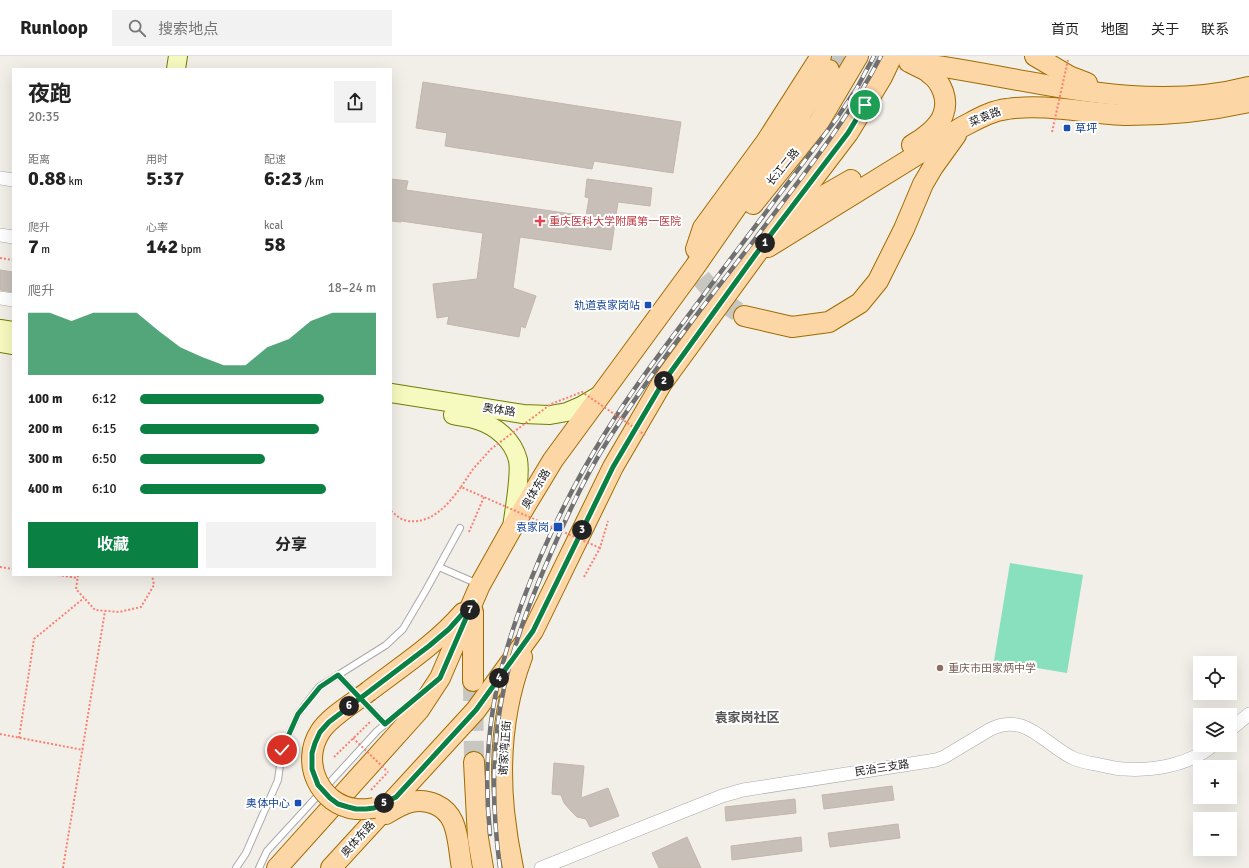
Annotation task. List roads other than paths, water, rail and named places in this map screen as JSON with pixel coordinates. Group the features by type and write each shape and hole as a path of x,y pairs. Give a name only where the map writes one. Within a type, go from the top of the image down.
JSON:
{"main road":[{"path":"176,68 178,56"},
{"name":"长江二路","path":"695,259 745,214 819,122 858,56"},
{"path":"1035,56 1069,76 1121,95"},
{"path":"900,59 1050,85 1138,97 1185,97 1215,94 1249,87"},
{"path":"784,219 916,142 938,124 944,115 944,91 938,81 930,73 900,59"},
{"path":"374,806 396,797 476,710 533,631 613,467 662,384 756,254 848,133 882,77 900,59"},
{"path":"695,259 792,127 825,63"},
{"name":"菜袁路","path":"756,254 962,127 986,114 1006,109 1025,107 1127,115 1186,113 1217,109 1249,102"},
{"path":"744,316 792,328 829,322 860,303 878,281 904,229 923,184 933,167 962,127"},
{"name":"奥体东路","path":"277,868 419,710 440,678 477,594 512,528 553,460 602,393 695,259"},
{"path":"0,329 12,331"},
{"path":"0,343 12,345"},
{"name":"奥体路","path":"392,393 523,414 550,415 567,412 582,406 602,393"},
{"name":"奥体路","path":"392,406 476,419 492,426 504,435 512,446 518,460 518,474 512,528"},
{"path":"473,681 477,594"},
{"path":"462,868 454,823 450,815 443,808 428,802 412,802 400,805 374,806 356,809 338,804 318,785 314,777 312,761 315,743 320,732 329,722 449,629 477,594"},
{"name":"谢家湾正街","path":"512,868 504,810 502,776 504,741 508,708 514,680 533,631"},
{"path":"474,762 478,838 483,868"},
{"name":"奥体东路","path":"331,868 374,806"}],"street":[{"path":"0,178 12,180"},
{"path":"0,235 12,237"},
{"path":"0,298 12,300"},
{"path":"1237,724 1249,714"},
{"name":"民治三支路","path":"541,868 722,796 751,789 936,760 944,757 993,728 1006,724 1024,726 1072,758 1084,762 1122,769 1153,768 1174,764 1204,752"}],"lane":[{"path":"236,868 246,853 278,780 282,750 298,714 320,687 386,645 403,629 460,528"},
{"path":"439,567 477,594"},
{"path":"338,675 385,724"},
{"path":"259,868 267,851 377,731 440,678"}],"tunnel":[{"path":"829,70 841,61 854,56"},
{"path":"871,56 907,61"},
{"path":"696,249 700,277 720,300 744,316"},
{"path":"473,681 474,762"}],"railway":[{"path":"490,834 487,779 491,723 497,687 515,622 540,557 555,525 587,464 629,397 711,285 837,118 857,88 874,56"},
{"path":"500,868 495,823 494,778 497,733 504,688 513,654 530,602 571,508 593,465 644,386 680,336 822,150 853,104 881,56"}],"place":[{"name":"草坪","path":"1067,128"},
{"name":"重庆医科大学附属第一医院","path":"540,221"},
{"name":"轨道袁家岗站","path":"648,305"},
{"name":"袁家岗","path":"558,527"},
{"name":"重庆市田家炳中学","path":"940,668"},
{"name":"奥体中心","path":"298,803"}],"district":[{"name":"袁家岗社区","path":"747,718"}]}
